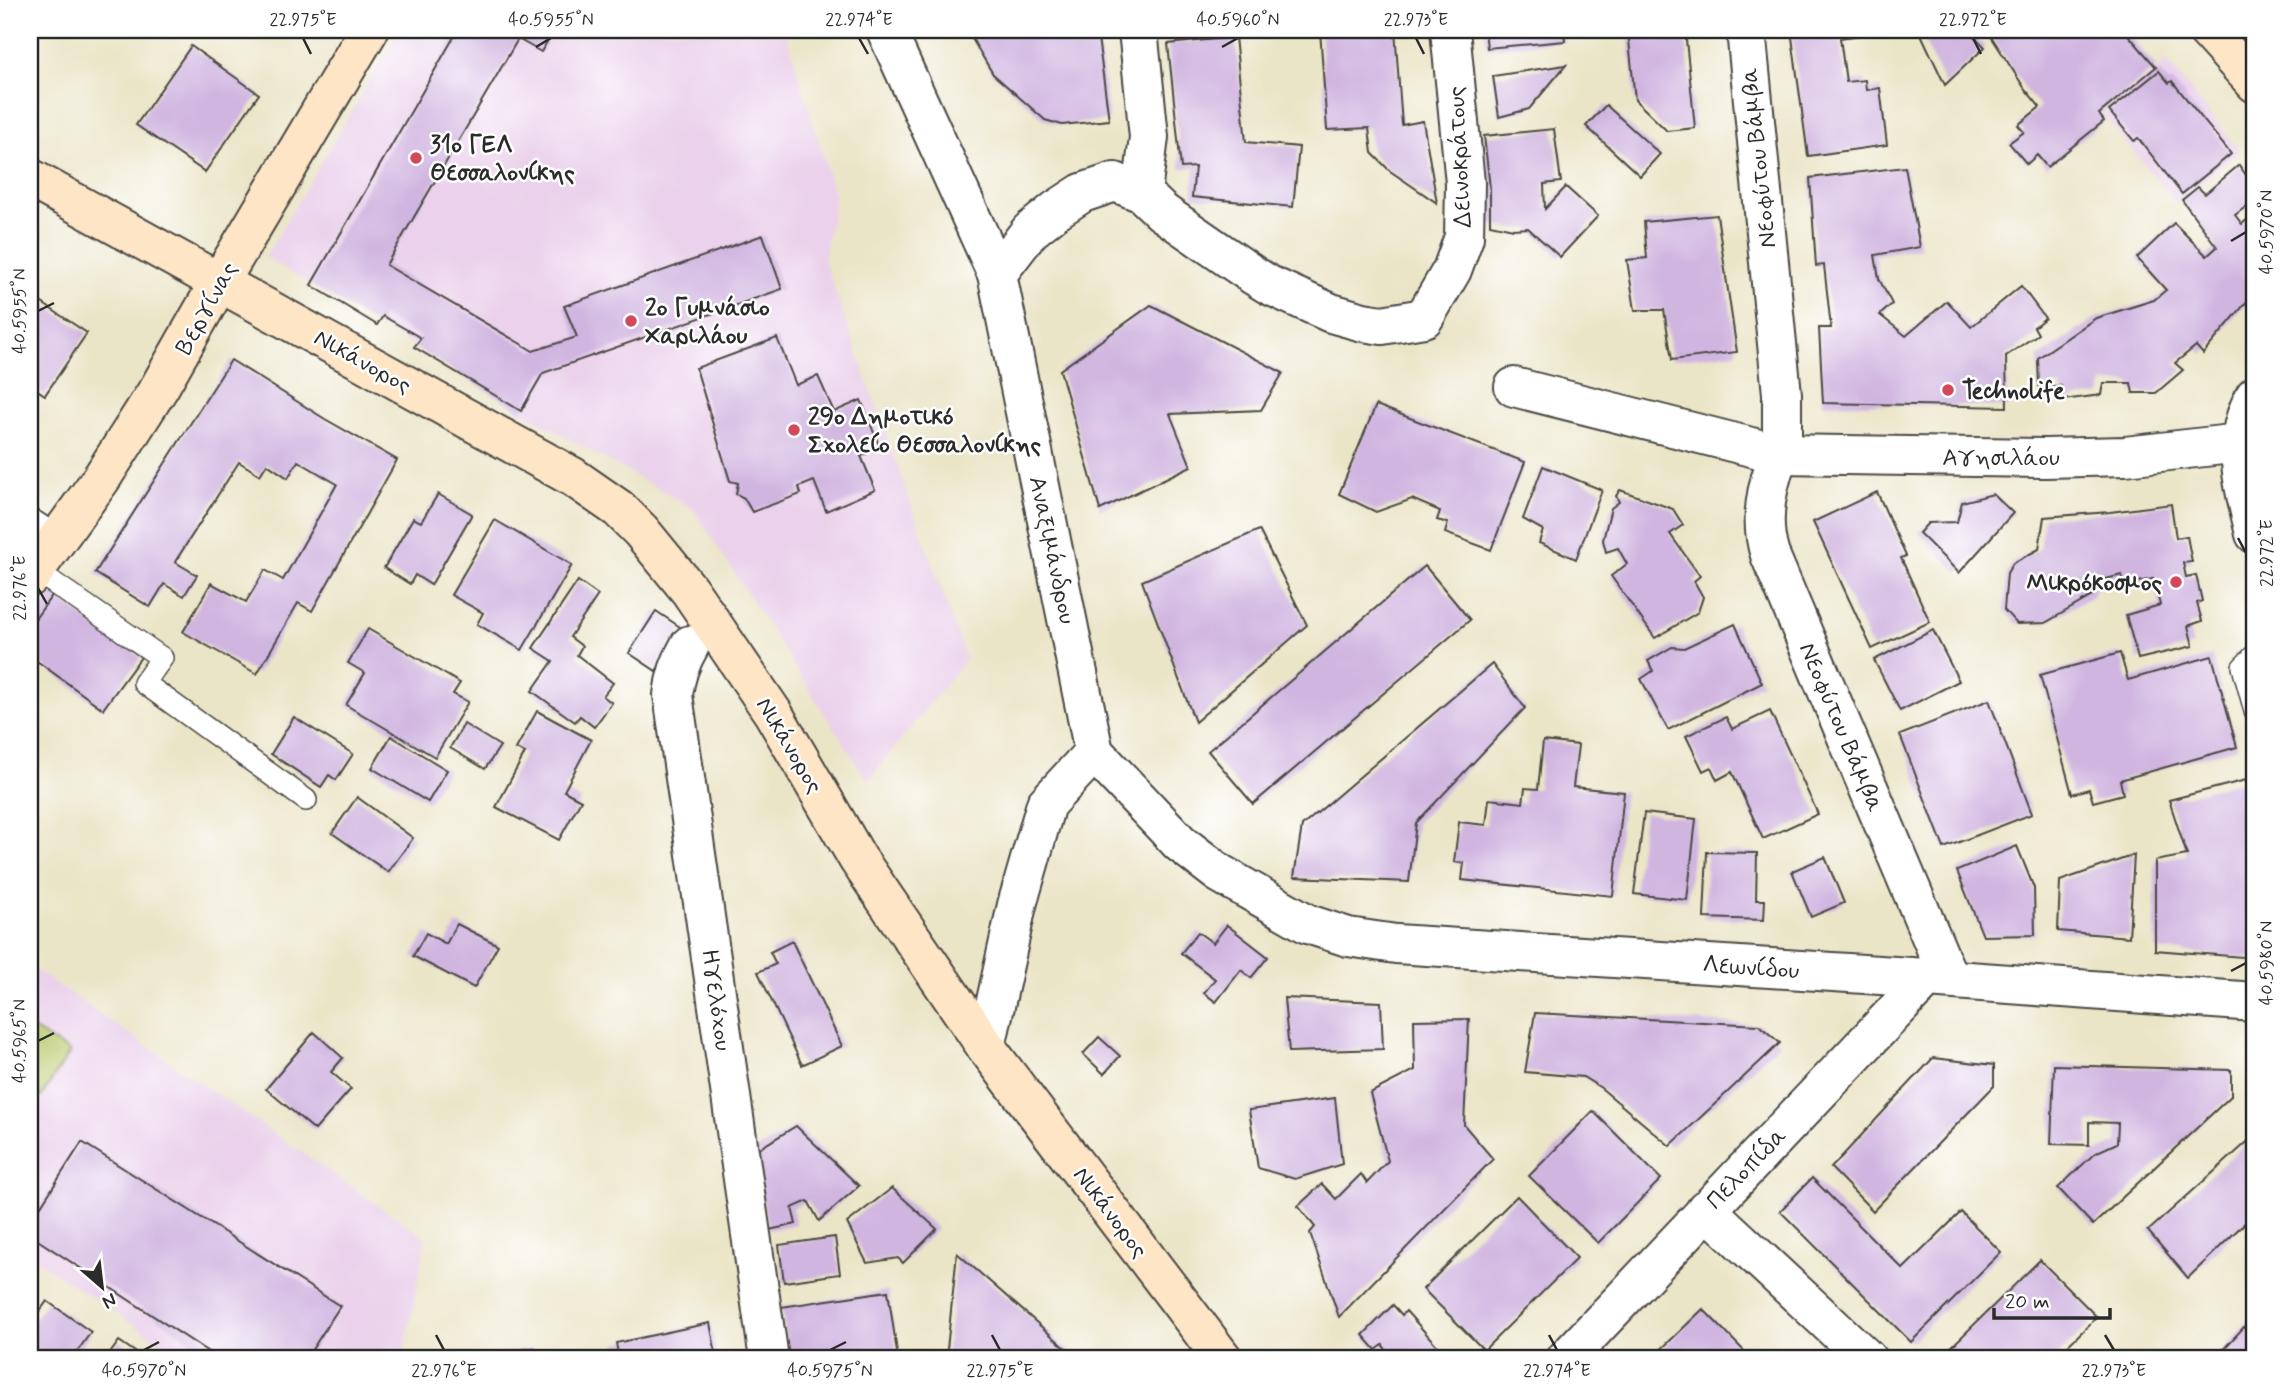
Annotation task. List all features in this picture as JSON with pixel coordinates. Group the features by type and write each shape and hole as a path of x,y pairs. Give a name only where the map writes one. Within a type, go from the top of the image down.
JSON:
{"street":[{"name":"Βεργίνας","path":"37,555 101,479 159,388 369,30"},
{"name":"Αναξιμάνδρου","path":"886,30 997,274 1094,752"},
{"path":"997,274 1030,232 1082,193 1115,183 1142,192 1149,137 1138,30"},
{"name":"Δεινοκράτους","path":"1142,192 1162,212 1252,275 1331,313 1382,325 1424,318 1452,270 1464,237 1465,183 1450,30"},
{"name":"Νεοφύτου Βάμβα","path":"1746,30 1782,394 1782,435 1763,522 1770,555 1938,979"},
{"path":"2207,30 2255,83"},
{"name":"Νικάνορος","path":"30,178 573,477 619,509 667,563 733,652 774,713 858,859 986,1047 1219,1356"},
{"name":"Αγησιλάου","path":"1514,387 1776,462 2098,457 2150,454 2240,443"},
{"path":"2255,396 2242,424 2240,443 2255,534"},
{"name":"Ηγελόχου","path":"690,645 678,665 673,695 769,1359"},
{"path":"986,1047 1017,905 1046,804 1094,752"},
{"name":"Λεωνίδου","path":"1094,752 1180,843 1201,861 1291,916 1326,931 1396,944 2255,1002"},
{"name":"Πελοπίδα","path":"1566,1359 1706,1209 1938,979"},
{"path":"1706,1209 1867,1359"}],"lane":[{"path":"37,555 162,658 144,684 306,800"},
{"path":"2255,655 2243,667 2255,711"}],"shaded area":[{"path":"400,30 785,30 835,198 824,259 966,659 868,781 693,509 521,411 265,257"},
{"path":"2167,61 2240,151 2176,203 2102,114"},
{"path":"30,966 426,1238 403,1359 185,1359 30,1256"}],"green space":[{"path":"30,1027 70,1052 41,1097 30,1090"}],"building":[{"path":"458,30 554,30 541,52 518,39 386,265 533,351 577,337 564,306 763,235 782,289 543,373 521,411 414,347 421,338 383,316 377,325 311,285"},
{"path":"970,30 1097,30 1109,120 1062,125 1045,120 993,74 971,37"},
{"path":"1320,30 1395,30 1402,125 1423,121 1437,203 1390,171 1372,153 1369,128 1327,130"},
{"path":"1485,30 1564,30 1565,41 1487,48"},
{"path":"1628,30 1685,30 1695,128 1667,131 1635,100"},
{"path":"1791,30 1867,30 1868,34 1840,38 1846,82 1865,80 1866,90 1880,88 1887,145 1808,156"},
{"path":"1919,30 1968,30 1985,47 1945,85"},
{"path":"1987,30 2124,30 2156,67 2099,114 2104,121 2047,167 2037,155 2027,164 2009,143 2024,132 2018,125 2040,107 2025,89"},
{"path":"1235,37 1246,142 1299,147 1293,207 1192,197 1195,167 1181,168 1168,44"},
{"path":"191,46 259,94 205,172 136,125"},
{"path":"1566,65 1529,109 1499,117 1493,76"},
{"path":"2159,71 2169,83 2172,81 2231,154 2182,194 2138,138 2134,141 2109,111"},
{"path":"1606,105 1660,154 1640,176 1586,126"},
{"path":"1554,129 1561,182 1544,184 1545,209 1566,187 1598,216 1560,257 1528,228 1513,229 1490,224 1490,188 1484,136"},
{"path":"2239,165 2255,188 2255,200 2235,215 2242,224 2255,213 2255,292 2203,354 2196,346 2175,363 2183,370 2156,393 2133,393 2131,383 2103,383 2101,395 2063,400 2061,386 2039,387 2038,358 2096,318 2154,300 2166,290 2137,258 2174,223 2207,256 2217,247 2182,200 2198,187 2205,194"},
{"path":"1905,167 1920,247 1875,255 1879,279 1892,304 1880,315 1906,336 1947,301 1971,327 2021,286 2045,318 2034,327 2038,334 2006,356 2007,407 1823,403 1819,328 1831,328 1824,265 1816,266 1810,178"},
{"path":"1717,215 1737,352 1672,360 1664,310 1635,310 1627,260 1647,258 1644,222"},
{"path":"30,295 87,333 45,395 30,385"},
{"path":"1151,305 1283,373 1261,410 1170,414 1191,466 1100,510 1060,370"},
{"name":"29ο Δημοτικό Σχολείο Θεσσαλονίκης","path":"777,338 796,385 818,376 834,412 861,400 880,448 861,456 875,490 826,511 814,481 799,487 801,494 752,512 744,498 736,494 738,483 730,481 696,368"},
{"path":"231,360 397,460 312,611 298,603 257,674 183,632 211,583 246,602 265,570 283,580 337,484 298,461 288,478 267,464 260,475 239,462 175,562 197,575 184,596 164,584 150,607 95,573"},
{"path":"1376,405 1525,462 1491,550 1445,533 1448,523 1437,520 1440,511 1412,499 1376,512 1339,494"},
{"path":"1543,466 1602,490 1576,559 1539,543 1543,530 1523,519"},
{"path":"1620,490 1673,509 1683,525 1670,534 1700,576 1694,581 1703,597 1698,612 1655,638 1611,576 1627,564 1618,548 1606,552 1603,540 1611,508 1619,502 1616,496"},
{"path":"1877,492 1906,556 1901,558 1930,622 1872,649 1813,522"},
{"path":"438,494 472,514 431,585 415,575 410,584 384,568 413,518 421,522"},
{"path":"1993,494 2013,513 1959,573 1919,533 1928,523 1957,522 1962,502"},
{"path":"2171,504 2176,538 2187,536 2192,562 2183,563 2186,577 2196,575 2202,601 2197,603 2202,621 2188,626 2193,646 2138,659 2126,615 2160,605 2153,579 2124,585 2122,575 2101,580 2092,596 2045,623 2017,624 2004,610 2007,573 2013,563 2039,549 2044,517"},
{"path":"495,520 572,565 522,650 477,624 483,613 451,595"},
{"path":"1259,530 1307,625 1195,722 1142,581"},
{"path":"1425,566 1470,620 1253,804 1208,751"},
{"path":"578,581 598,595 570,637 582,646 577,655 613,683 603,696 612,703 594,727 580,716 575,722 532,691 553,661 533,648"},
{"path":"53,594 141,657 103,709 30,656 30,626"},
{"path":"656,611 683,629 656,671 629,653"},
{"path":"1735,624 1762,683 1668,730 1641,679 1653,671 1648,661 1672,647 1684,648"},
{"path":"368,629 460,683 453,694 468,702 435,757 346,705 365,673 348,663"},
{"path":"1933,630 1959,681 1900,711 1874,660"},
{"path":"2120,653 2128,680 2212,656 2237,747 2120,780 2123,794 2093,802 2089,789 2072,794 2040,675"},
{"path":"1492,664 1525,708 1416,823 1409,882 1294,877 1302,826"},
{"path":"1989,700 2032,814 1944,848 1900,735"},
{"path":"537,711 591,740 564,791 581,800 559,840 496,807 525,753 516,749"},
{"path":"1770,711 1818,814 1763,839 1732,772 1717,780 1711,767 1703,771 1686,736 1726,717 1732,729"},
{"path":"294,717 353,754 336,780 329,775 321,787 271,754"},
{"path":"464,724 500,746 485,769 450,748"},
{"path":"391,736 447,770 428,802 372,768"},
{"path":"1543,741 1578,745 1573,787 1624,792 1613,896 1462,880 1464,863 1454,862 1459,822 1486,825 1489,799 1523,803 1525,788 1538,789"},
{"path":"2246,780 2255,816 2255,958 2155,950 2155,861 2187,855 2169,800"},
{"path":"357,797 413,838 388,872 332,833"},
{"path":"1644,813 1696,819 1687,900 1634,894"},
{"path":"2017,846 2034,888 2035,935 1983,936 1957,871"},
{"path":"1707,852 1757,853 1756,900 1765,900 1764,920 1704,918"},
{"path":"2134,855 2129,937 2058,931 2060,881"},
{"path":"1825,857 1844,903 1811,917 1792,871"},
{"path":"457,924 498,945 474,988 413,956 426,933 446,944"},
{"path":"1227,925 1268,957 1251,978 1241,970 1216,1002 1204,993 1215,979 1181,953 1198,932 1213,943"},
{"path":"792,941 842,1046 802,1065 758,972 776,964 770,952"},
{"path":"1284,998 1381,1002 1383,1049 1289,1052"},
{"path":"1535,1013 1759,1025 1780,1043 1670,1146 1601,1088 1583,1077 1525,1072"},
{"path":"1469,1019 1464,1125 1493,1159 1339,1317 1310,1233 1315,1227 1298,1206 1322,1184 1336,1199 1361,1174 1367,1183 1388,1161 1370,1093 1415,1070 1414,1020"},
{"path":"314,1032 343,1058 331,1072 351,1089 315,1130 266,1089"},
{"path":"1099,1037 1120,1056 1104,1074 1083,1054"},
{"path":"1933,1058 1994,1065 1994,1086 1873,1211 1831,1168"},
{"path":"2054,1065 2231,1070 2231,1096 2093,1225 2058,1188 2095,1153 2117,1143 2118,1123 2089,1122 2089,1145 2051,1144"},
{"path":"1335,1098 1342,1164 1295,1179 1258,1168 1249,1110"},
{"path":"1593,1111 1661,1179 1598,1243 1529,1176"},
{"path":"796,1126 859,1186 819,1221 808,1201 792,1208 796,1224 769,1230 752,1153"},
{"path":"2255,1135 2255,1213 2188,1278 2148,1231"},
{"path":"82,1142 340,1306 306,1359 219,1359 30,1235 30,1223"},
{"path":"1812,1178 1903,1269 1961,1212 2001,1252 1911,1342 1780,1211"},
{"path":"892,1188 937,1229 903,1263 898,1258 867,1263 847,1223"},
{"path":"1517,1196 1577,1258 1484,1350 1423,1289"},
{"path":"835,1237 840,1274 784,1282 779,1245"},
{"path":"957,1253 1076,1357 946,1359"},
{"path":"2040,1260 2097,1317 2054,1359 1939,1359"},
{"path":"888,1291 898,1359 789,1359 781,1307"},
{"path":"47,1301 91,1332 72,1359 30,1359 30,1325"},
{"path":"1393,1305 1402,1315 1406,1311 1449,1359 1379,1359 1387,1352 1383,1345 1376,1350 1363,1335"},
{"path":"1703,1309 1747,1354 1741,1359 1651,1359"},
{"path":"2255,1315 2255,1359 2225,1359 2219,1354"},
{"path":"710,1323 717,1359 619,1359 616,1343"},
{"path":"119,1341 141,1356 145,1359 106,1359"},
{"path":"534,1348 535,1359 468,1359 468,1358"}],"place":[{"name":"31ο ΓΕΛ Θεσσαλονίκης","path":"416,158"},
{"name":"2ο Γυμνάσιο Χαριλάου","path":"631,321"},
{"name":"Technolife","path":"1948,390"},
{"name":"29ο Δημοτικό Σχολείο Θεσσαλονίκης","path":"794,430"},
{"name":"Μικρόκοσμος","path":"2176,582"}]}
